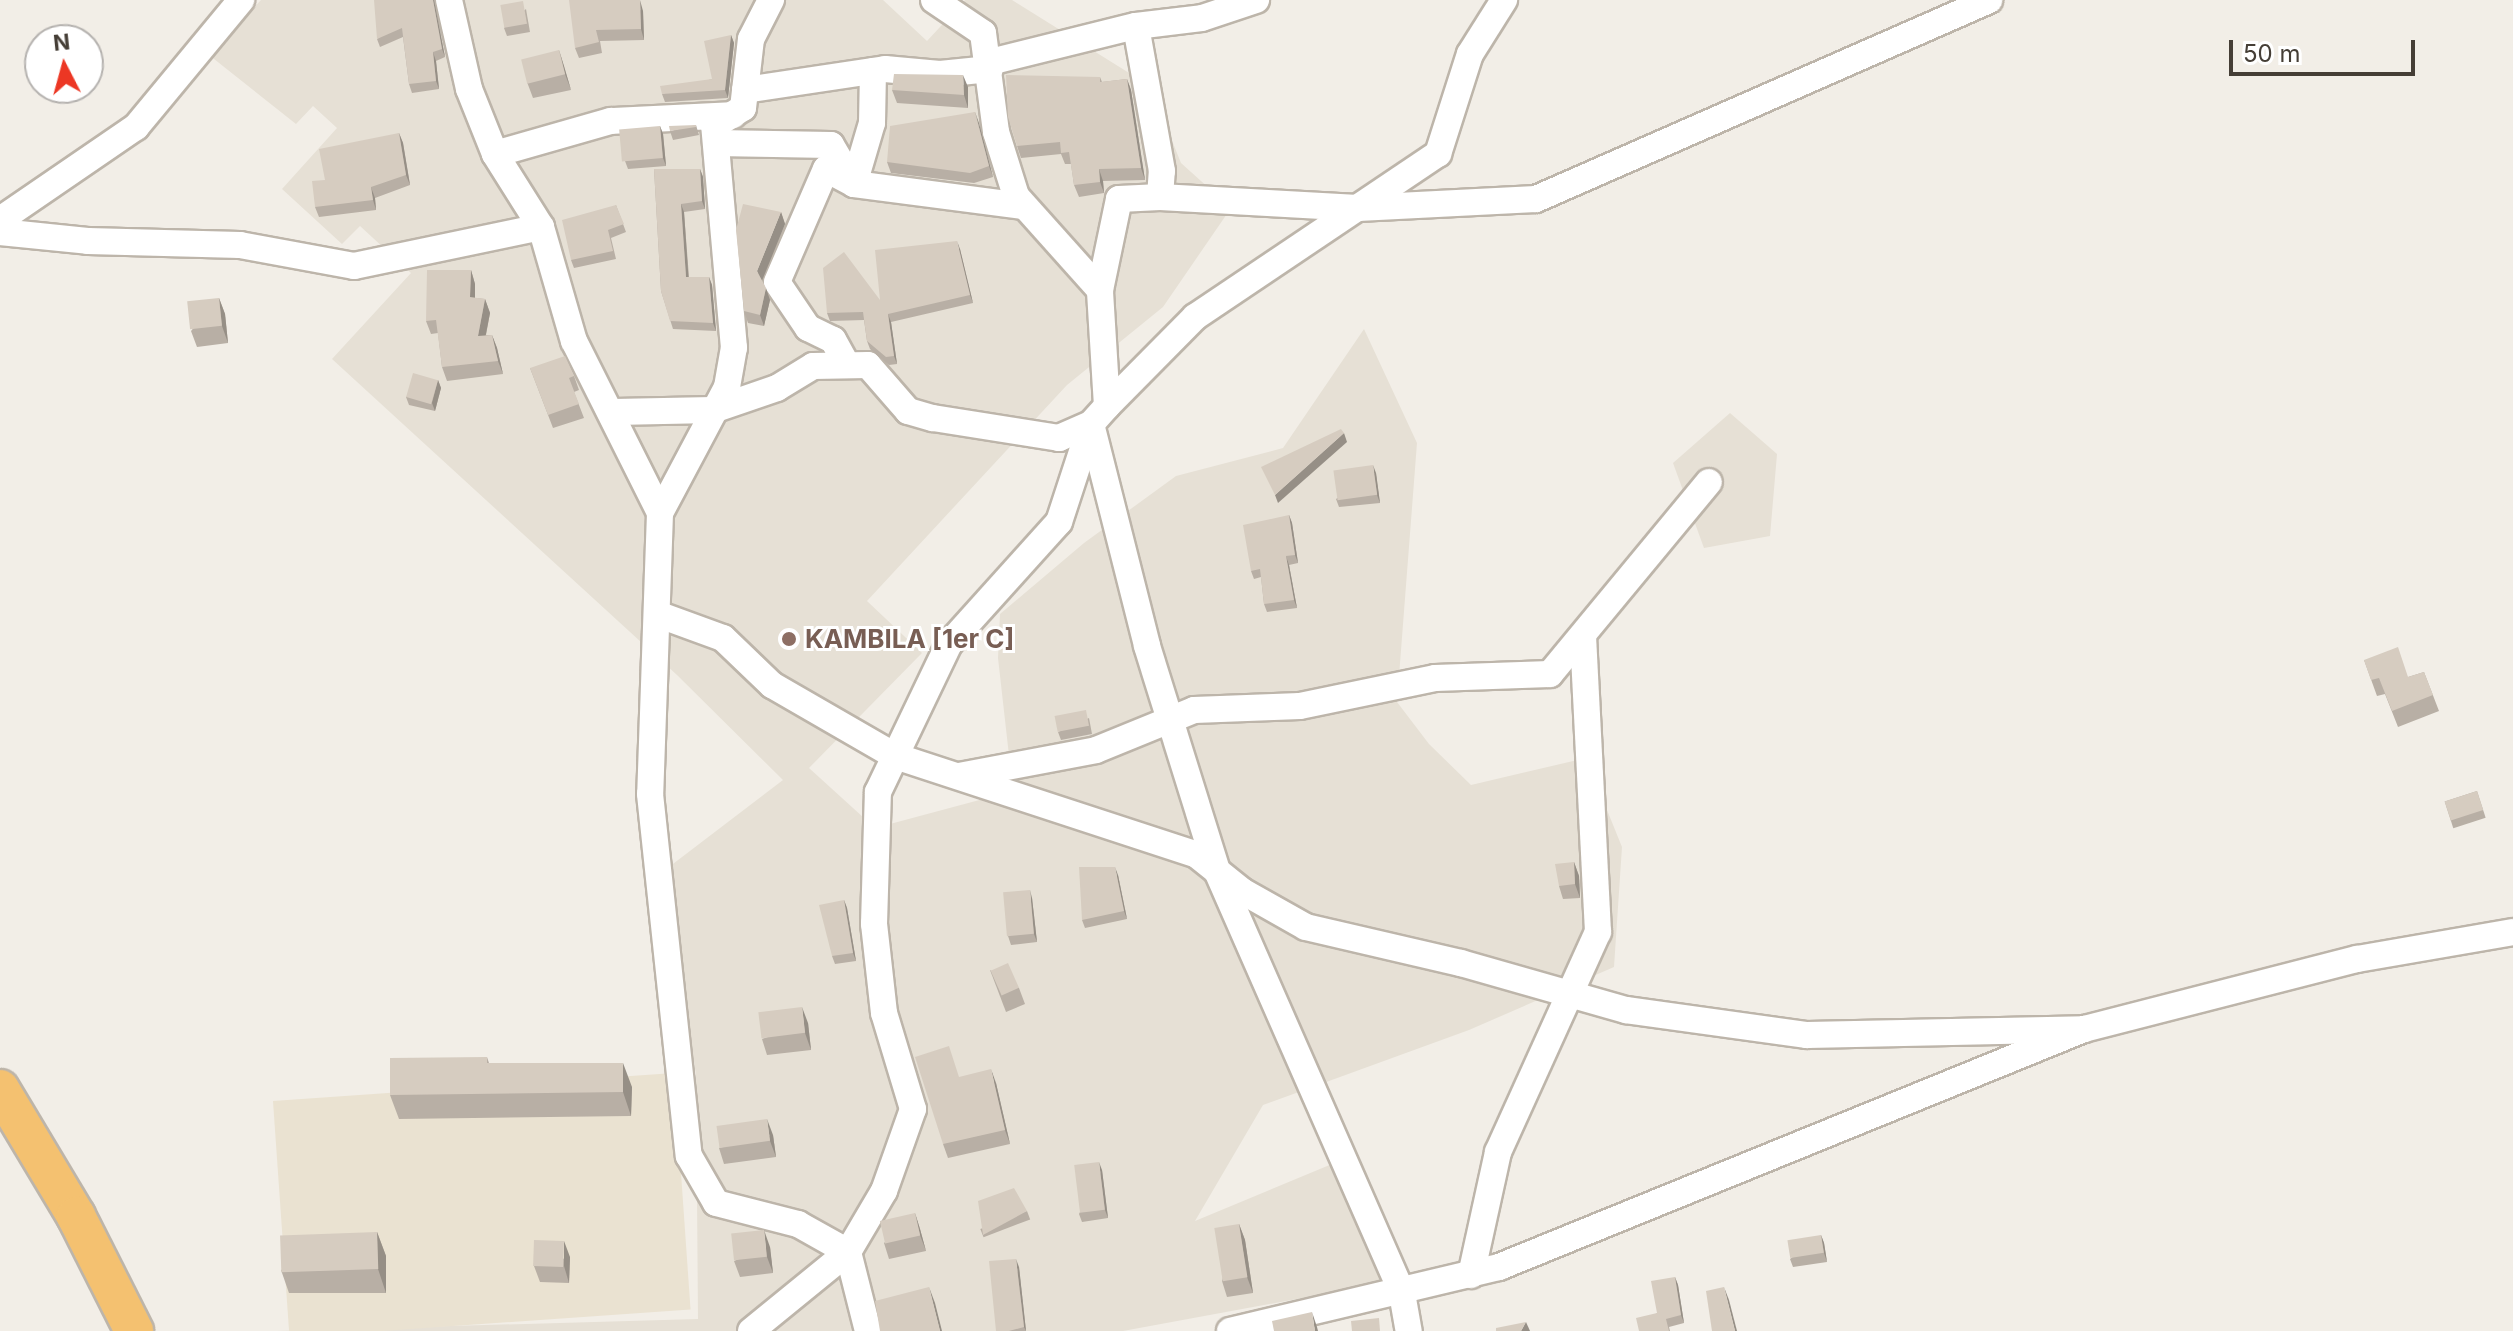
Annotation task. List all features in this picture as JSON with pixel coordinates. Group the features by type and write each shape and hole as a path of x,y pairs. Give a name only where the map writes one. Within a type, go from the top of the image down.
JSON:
{"highway":[{"path":"0,1089 76,1216 134,1331"}],"street":[{"path":"0,220 28,206 136,127 241,0"},
{"path":"449,0 469,89 495,154 541,227 574,341 614,412 660,513"},
{"path":"771,0 751,39 743,108 714,126 734,348 727,387 660,513 650,794 689,1156 716,1203 798,1224 848,1252 868,1331"},
{"path":"934,0 983,33 990,65 996,132 1016,196 1100,290"},
{"path":"745,90 873,71 940,74 990,65 1136,26 1202,18 1256,0"},
{"path":"614,412 713,410 777,388 813,366 868,365 908,411 933,418 1059,438 1099,415 1195,317 1438,154 1470,54 1504,0"},
{"path":"1409,1331 1402,1293 1217,871 1170,720 1099,415 1100,290 1119,199 1160,197 1358,208 1536,199 1989,0"},
{"path":"1136,26 1162,171 1160,197"},
{"path":"854,184 872,123 873,71"},
{"path":"495,154 611,121 733,115"},
{"path":"716,143 831,145 854,184"},
{"path":"847,365 833,340 808,328 777,282 826,169 854,184 1024,206"},
{"path":"0,197 28,206 69,238"},
{"path":"0,232 240,245 354,266 541,227"},
{"path":"751,1331 848,1252 884,1191 913,1109 884,1013 874,924 878,792 949,644 1059,522 1099,415"},
{"path":"956,777 1096,750 1194,710 1300,706 1435,678 1550,674 1583,637 1637,563 1709,482"},
{"path":"657,614 723,638 772,685 895,756 1197,855 1306,927 1461,963 1626,1010 1807,1035 2084,1029"},
{"path":"1471,1275 1498,1152 1598,932 1583,637"},
{"path":"1230,1331 1471,1275 2084,1029 2357,959 2513,932"}],"shaded area":[{"path":"261,0 883,0 927,41 965,0 1012,0 1150,86 1181,163 1231,208 1163,307 1067,385 867,601 922,653 809,768 875,828 1013,791 998,658 1000,614 1084,543 1176,476 1283,448 1364,329 1417,443 1397,702 1429,744 1471,785 1586,758 1622,847 1614,967 1469,1030 1263,1105 1195,1221 1344,1159 1394,1281 1123,1331 277,1331 698,1319 696,1075 665,870 783,780 677,675 332,359 411,273 360,226 342,244 282,189 337,128 313,106 296,124 209,55"},
{"path":"1730,413 1777,454 1770,536 1704,548 1673,463"},
{"path":"674,1073 691,1309 382,1331 289,1331 273,1101"}],"building":[{"path":"374,0 433,0 442,49 433,52 436,81 409,84 402,28 377,39"},
{"path":"569,0 640,0 641,29 596,30 599,42 575,48"},
{"path":"523,1 527,24 504,28 500,5"},
{"path":"731,35 725,90 662,94 660,86 712,79 704,41"},
{"path":"559,50 565,74 527,84 521,59"},
{"path":"894,74 963,75 964,95 892,90"},
{"path":"1006,75 1100,77 1100,82 1127,79 1141,168 1099,169 1100,182 1074,185 1069,152 1061,153 1060,142 1017,146 1008,117"},
{"path":"975,112 989,166 970,173 887,162 890,126"},
{"path":"696,125 670,131 669,126"},
{"path":"660,126 663,158 622,161 619,130"},
{"path":"399,133 406,175 371,187 373,200 315,207 312,181 325,180 319,149"},
{"path":"654,169 700,169 702,201 681,204 686,277 709,277 713,323 670,321 661,291"},
{"path":"743,204 781,212 757,271 766,288 760,315 744,311 736,230"},
{"path":"616,205 624,224 608,230 613,251 571,260 562,220"},
{"path":"957,241 970,295 888,314 894,356 886,357 867,341 863,312 827,313 823,268 844,252 880,300 875,250"},
{"path":"427,270 471,270 470,297 485,299 478,336 492,335 498,361 442,367 436,320 426,321"},
{"path":"219,298 222,326 190,329 187,301"},
{"path":"565,356 574,376 569,378 579,404 548,415 530,368"},
{"path":"413,373 438,380 431,404 406,397"},
{"path":"1341,429 1344,433 1275,495 1261,467"},
{"path":"1373,465 1377,495 1338,500 1333,471"},
{"path":"1289,515 1295,555 1286,556 1294,600 1264,604 1260,569 1251,571 1243,525"},
{"path":"2398,647 2408,677 2424,672 2433,695 2392,711 2379,678 2371,680 2364,660"},
{"path":"1086,710 1089,726 1058,732 1055,716"},
{"path":"2477,791 2483,810 2451,821 2445,802"},
{"path":"1574,862 1575,884 1559,886 1555,864"},
{"path":"1079,867 1115,867 1124,911 1082,920"},
{"path":"1030,890 1034,934 1007,936 1003,892"},
{"path":"844,900 853,953 832,956 819,905"},
{"path":"1008,963 1019,988 1002,995 991,971"},
{"path":"802,1007 805,1033 761,1038 758,1012"},
{"path":"949,1046 959,1077 991,1069 1005,1130 943,1144 915,1057"},
{"path":"487,1057 487,1063 623,1063 623,1092 390,1095 390,1058"},
{"path":"767,1119 770,1141 720,1148 716,1126"},
{"path":"1099,1162 1105,1210 1080,1213 1074,1165"},
{"path":"1014,1188 1027,1211 983,1235 978,1201"},
{"path":"915,1213 920,1235 885,1244 880,1221"},
{"path":"1239,1224 1247,1277 1223,1281 1214,1228"},
{"path":"764,1230 767,1257 734,1260 731,1233"},
{"path":"377,1232 378,1269 281,1272 280,1235"},
{"path":"1821,1235 1824,1253 1790,1258 1787,1240"},
{"path":"534,1240 564,1241 563,1267 533,1266"},
{"path":"1016,1259 1024,1327 996,1331 989,1261"},
{"path":"1675,1277 1681,1315 1666,1319 1669,1331 1639,1331 1636,1318 1657,1313 1651,1281"},
{"path":"929,1287 940,1331 880,1331 875,1301"},
{"path":"1724,1287 1735,1331 1712,1331 1706,1291"},
{"path":"1312,1312 1315,1331 1274,1331 1272,1321"},
{"path":"1379,1318 1380,1331 1352,1331 1351,1321"},
{"path":"1526,1322 1521,1331 1496,1331 1496,1328"}],"place":[{"name":"KAMBILA [1er C]","path":"789,639"}]}
